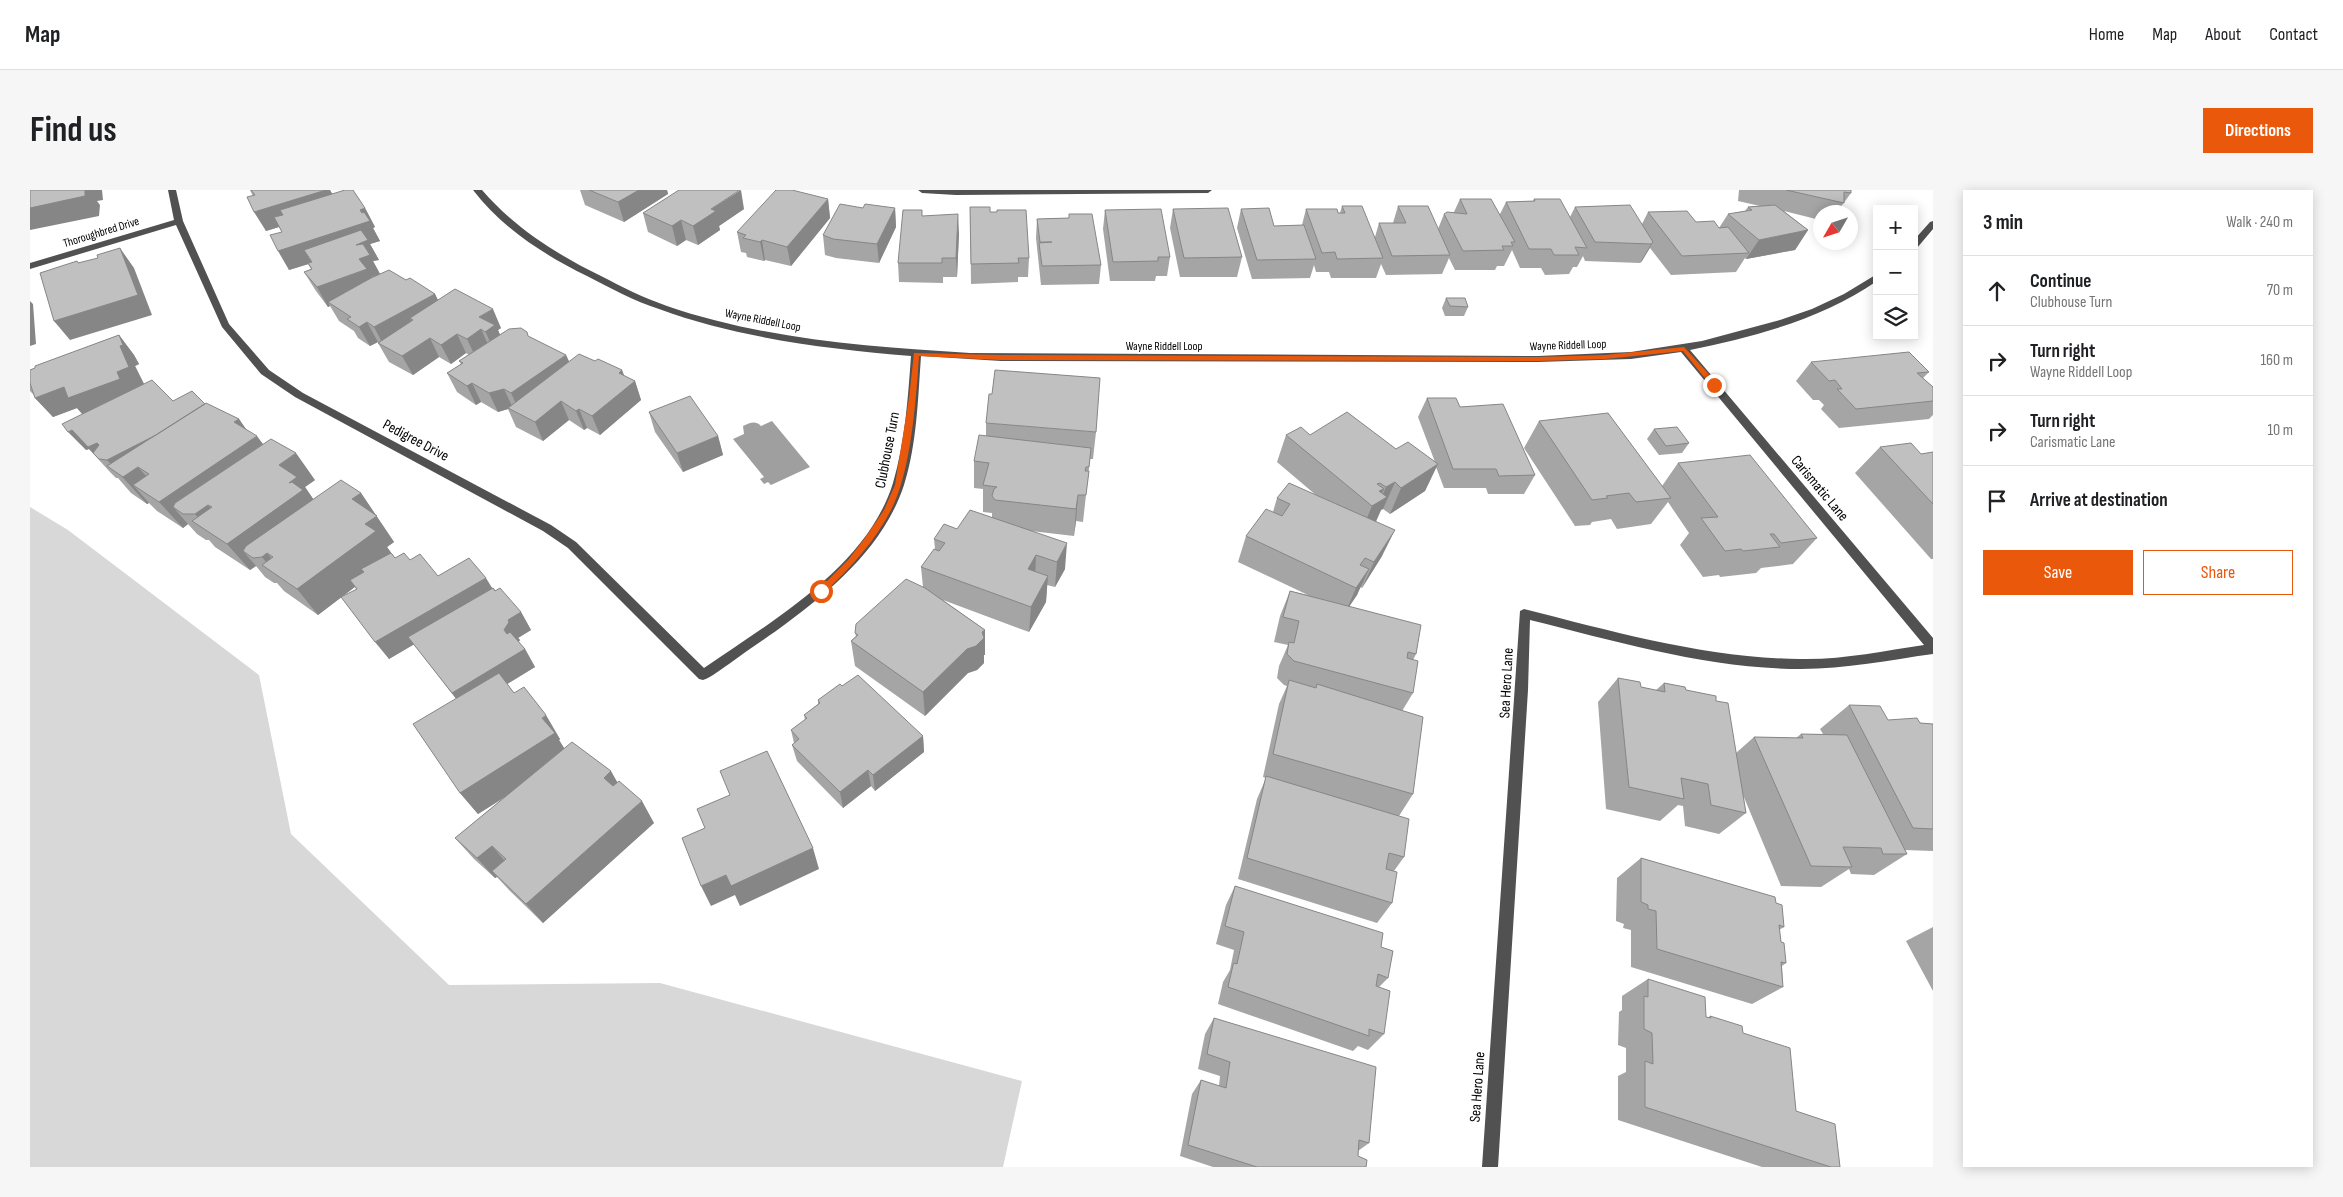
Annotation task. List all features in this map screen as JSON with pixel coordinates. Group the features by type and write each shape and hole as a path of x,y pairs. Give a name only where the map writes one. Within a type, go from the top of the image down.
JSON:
{"street":[{"name":"Pedigree Drive","path":"172,190 179,221 225,324 265,372 299,395 515,509 556,533 572,545 704,675"},
{"name":"Wayne Riddell Loop","path":"477,190 498,214 539,247 650,303 706,322 771,335 837,346 916,354 1001,358 1538,359 1605,357 1684,349 1786,323 1856,292 1873,280"},
{"path":"922,190 956,192 1208,190"},
{"name":"Thoroughbred Drive","path":"30,266 179,221"},
{"path":"1918,241 1933,224"},
{"name":"Carismatic Lane","path":"1684,349 1933,648"},
{"name":"Clubhouse Turn","path":"704,675 821,591 851,562 888,510 898,485 912,398 916,354"},
{"name":"Sea Hero Lane","path":"1490,1167 1522,690 1524,614 1674,650 1738,660 1802,664 1933,648"}],"shaded area":[{"path":"772,421 810,467 771,485 768,482 764,484 760,479 764,477 733,439 744,434 743,426 755,423 761,426"},
{"path":"30,507 68,530 259,675 291,834 449,985 660,983 1022,1081 1003,1167 30,1167"}],"building":[{"path":"30,190 85,190 85,196 30,208"},
{"path":"251,190 326,190 254,212 247,197 255,195"},
{"path":"345,190 353,190 365,208 360,210 362,213 364,212 370,221 278,251 270,235 282,232 274,217 283,215 280,210"},
{"path":"589,190 639,190 618,202"},
{"path":"679,190 740,190 711,209 716,211 693,226 681,220 672,226 643,213"},
{"path":"776,190 792,190 828,199 787,247 762,240 760,242 743,238 746,235 737,232"},
{"path":"1786,190 1851,190 1851,193 1844,192 1844,203"},
{"path":"1460,199 1491,199 1515,242 1511,242 1513,246 1502,246 1504,250 1463,251 1444,214 1447,212 1467,214"},
{"path":"1534,199 1560,199 1587,248 1575,247 1579,255 1554,255 1551,249 1529,249 1506,202 1535,201"},
{"path":"840,204 863,208 865,204 895,208 877,244 833,239 823,235"},
{"path":"1630,205 1653,242 1651,244 1595,242 1575,207"},
{"path":"1775,205 1808,230 1759,240 1728,214 1752,210 1748,207"},
{"path":"1342,206 1362,206 1383,258 1337,259 1335,252 1322,253 1306,209 1337,209 1338,213 1345,213"},
{"path":"1398,206 1428,206 1450,255 1392,256 1379,223 1406,223"},
{"path":"970,207 990,207 990,212 997,212 997,210 1026,210 1029,258 1018,258 1019,263 971,264"},
{"path":"1228,208 1242,257 1184,258 1173,209"},
{"path":"1269,208 1274,226 1304,225 1316,259 1257,260 1241,209"},
{"path":"1161,209 1170,257 1158,257 1158,261 1113,262 1105,210"},
{"path":"903,210 922,210 922,216 958,214 956,258 942,258 942,263 898,263"},
{"path":"1687,211 1696,222 1714,221 1719,228 1728,227 1749,253 1682,256 1648,212"},
{"path":"1069,214 1092,214 1101,265 1042,266 1039,243 1052,242 1040,242 1037,219 1069,218"},
{"path":"361,230 368,240 356,245 363,244 370,255 359,259 367,269 317,287 304,272 312,269 308,263 312,262 304,250"},
{"path":"120,248 138,295 54,321 40,273 77,261 78,263 98,258 97,255"},
{"path":"389,270 406,280 410,278 435,294 374,327 367,322 359,327 347,319 351,317 328,302 371,278"},
{"path":"455,289 493,309 479,317 495,325 485,332 481,329 467,339 457,334 441,345 430,338 402,356 378,343 413,320 410,318"},
{"path":"1446,298 1465,298 1468,307 1450,306"},
{"path":"521,328 527,332 528,336 566,355 511,393 504,389 489,393 472,383 467,386 447,373 463,363 459,361 509,329"},
{"path":"119,335 123,345 120,346 129,367 117,372 120,379 68,398 64,387 35,398 30,383 30,370 35,368 35,366"},
{"path":"1909,352 1929,372 1917,373 1933,387 1933,401 1856,409 1837,389 1842,389 1835,380 1829,381 1811,362"},
{"path":"579,354 595,361 598,359 622,370 619,373 635,381 592,416 579,409 576,411 561,401 535,422 508,408"},
{"path":"995,370 1100,378 1096,432 986,423 989,394 992,394"},
{"path":"152,380 173,401 192,391 205,404 156,435 107,460 99,459 93,453 99,445 97,443 88,447 72,430 68,432 62,424"},
{"path":"690,396 718,436 677,453 649,412"},
{"path":"1427,398 1456,398 1460,407 1503,404 1535,475 1499,476 1496,469 1453,469"},
{"path":"206,403 239,419 234,422 257,436 159,502 133,485 149,474 138,467 123,477 107,466"},
{"path":"1347,412 1396,449 1408,442 1438,464 1401,488 1395,482 1386,487 1380,483 1377,484 1384,489 1379,491 1387,497 1372,506 1286,435 1301,427 1310,435"},
{"path":"1608,413 1671,498 1636,502 1629,493 1592,500 1539,421"},
{"path":"1677,427 1689,443 1666,446 1654,429"},
{"path":"979,435 1091,448 1089,467 1086,467 1085,471 1089,471 1086,495 1078,495 1076,509 995,500 992,496 994,489 997,487 983,485 989,463 974,461"},
{"path":"271,439 296,453 279,465 297,477 289,483 292,482 303,490 227,544 192,521 212,507 208,505 195,514 183,514 173,507 175,503"},
{"path":"1911,443 1921,454 1933,452 1933,504 1880,447"},
{"path":"1750,455 1817,538 1781,543 1774,534 1770,534 1780,547 1725,551 1701,518 1718,517 1678,463"},
{"path":"341,480 361,493 352,499 377,516 365,524 376,531 297,589 262,565 273,557 267,553 262,557 253,558 243,551 246,546"},
{"path":"1289,483 1395,530 1374,562 1365,558 1360,565 1369,569 1356,588 1246,536 1266,509 1282,516 1290,504 1277,498"},
{"path":"970,510 1067,543 1057,562 1036,555 1028,569 1048,576 1031,607 921,567 934,549 939,551 945,543 934,539 944,524 957,529"},
{"path":"391,553 395,558 404,553 410,560 420,554 438,576 469,558 486,578 375,642 341,597 357,589 350,580 364,572 361,569"},
{"path":"906,579 925,588 985,630 982,632 984,638 976,646 967,649 923,692 851,641 858,635 855,633 856,624"},
{"path":"493,588 495,591 500,588 521,612 508,620 509,622 504,630 507,634 510,632 525,649 452,693 408,637"},
{"path":"1290,591 1421,625 1416,654 1408,652 1407,658 1418,661 1413,693 1294,661 1287,654 1289,642 1294,643 1299,621 1283,617"},
{"path":"499,673 514,693 524,687 546,715 542,718 555,733 460,793 413,724"},
{"path":"858,675 923,736 873,775 868,770 840,792 792,745 799,739 791,730 807,718 804,715 820,703 818,700 840,684 842,686"},
{"path":"1618,678 1640,682 1641,687 1665,692 1664,683 1685,687 1686,690 1716,696 1716,701 1728,703 1746,813 1711,805 1708,784 1681,778 1684,799 1629,787"},
{"path":"1289,680 1316,688 1317,684 1423,717 1413,794 1273,754"},
{"path":"1849,705 1880,706 1888,720 1917,718 1920,723 1933,724 1933,829 1913,828"},
{"path":"1801,734 1847,735 1907,854 1883,854 1881,848 1843,847 1852,867 1811,866 1754,737 1803,738"},
{"path":"572,742 611,771 604,778 613,786 619,781 642,801 526,904 492,871 506,859 492,846 477,858 455,838"},
{"path":"767,751 813,848 731,886 726,875 701,886 682,838 705,828 697,809 730,795 720,771"},
{"path":"1266,776 1409,819 1404,857 1389,853 1386,869 1397,872 1392,903 1247,858"},
{"path":"1641,858 1775,897 1776,903 1782,905 1784,927 1779,925 1781,942 1784,943 1786,963 1781,962 1783,987 1657,949 1656,911 1648,909 1648,905 1641,902"},
{"path":"1235,886 1383,933 1381,947 1393,951 1388,978 1378,974 1376,986 1390,991 1384,1034 1369,1029 1369,1036 1228,987 1233,965 1234,963 1237,964 1244,932 1225,926"},
{"path":"1648,979 1705,997 1706,1017 1711,1018 1710,1016 1742,1026 1743,1033 1790,1048 1796,1111 1835,1124 1840,1167 1831,1167 1645,1107 1645,1061 1653,1064 1652,1033 1644,1029 1644,996 1648,997"},
{"path":"1214,1018 1376,1067 1369,1143 1359,1140 1358,1156 1367,1160 1366,1167 1257,1167 1188,1145 1201,1080 1226,1088 1230,1062 1207,1054"}],"route":[{"path":"821,591 851,562 888,510 898,485 912,398 916,354 1001,358 1538,359 1605,357 1684,349 1714,385"}]}
